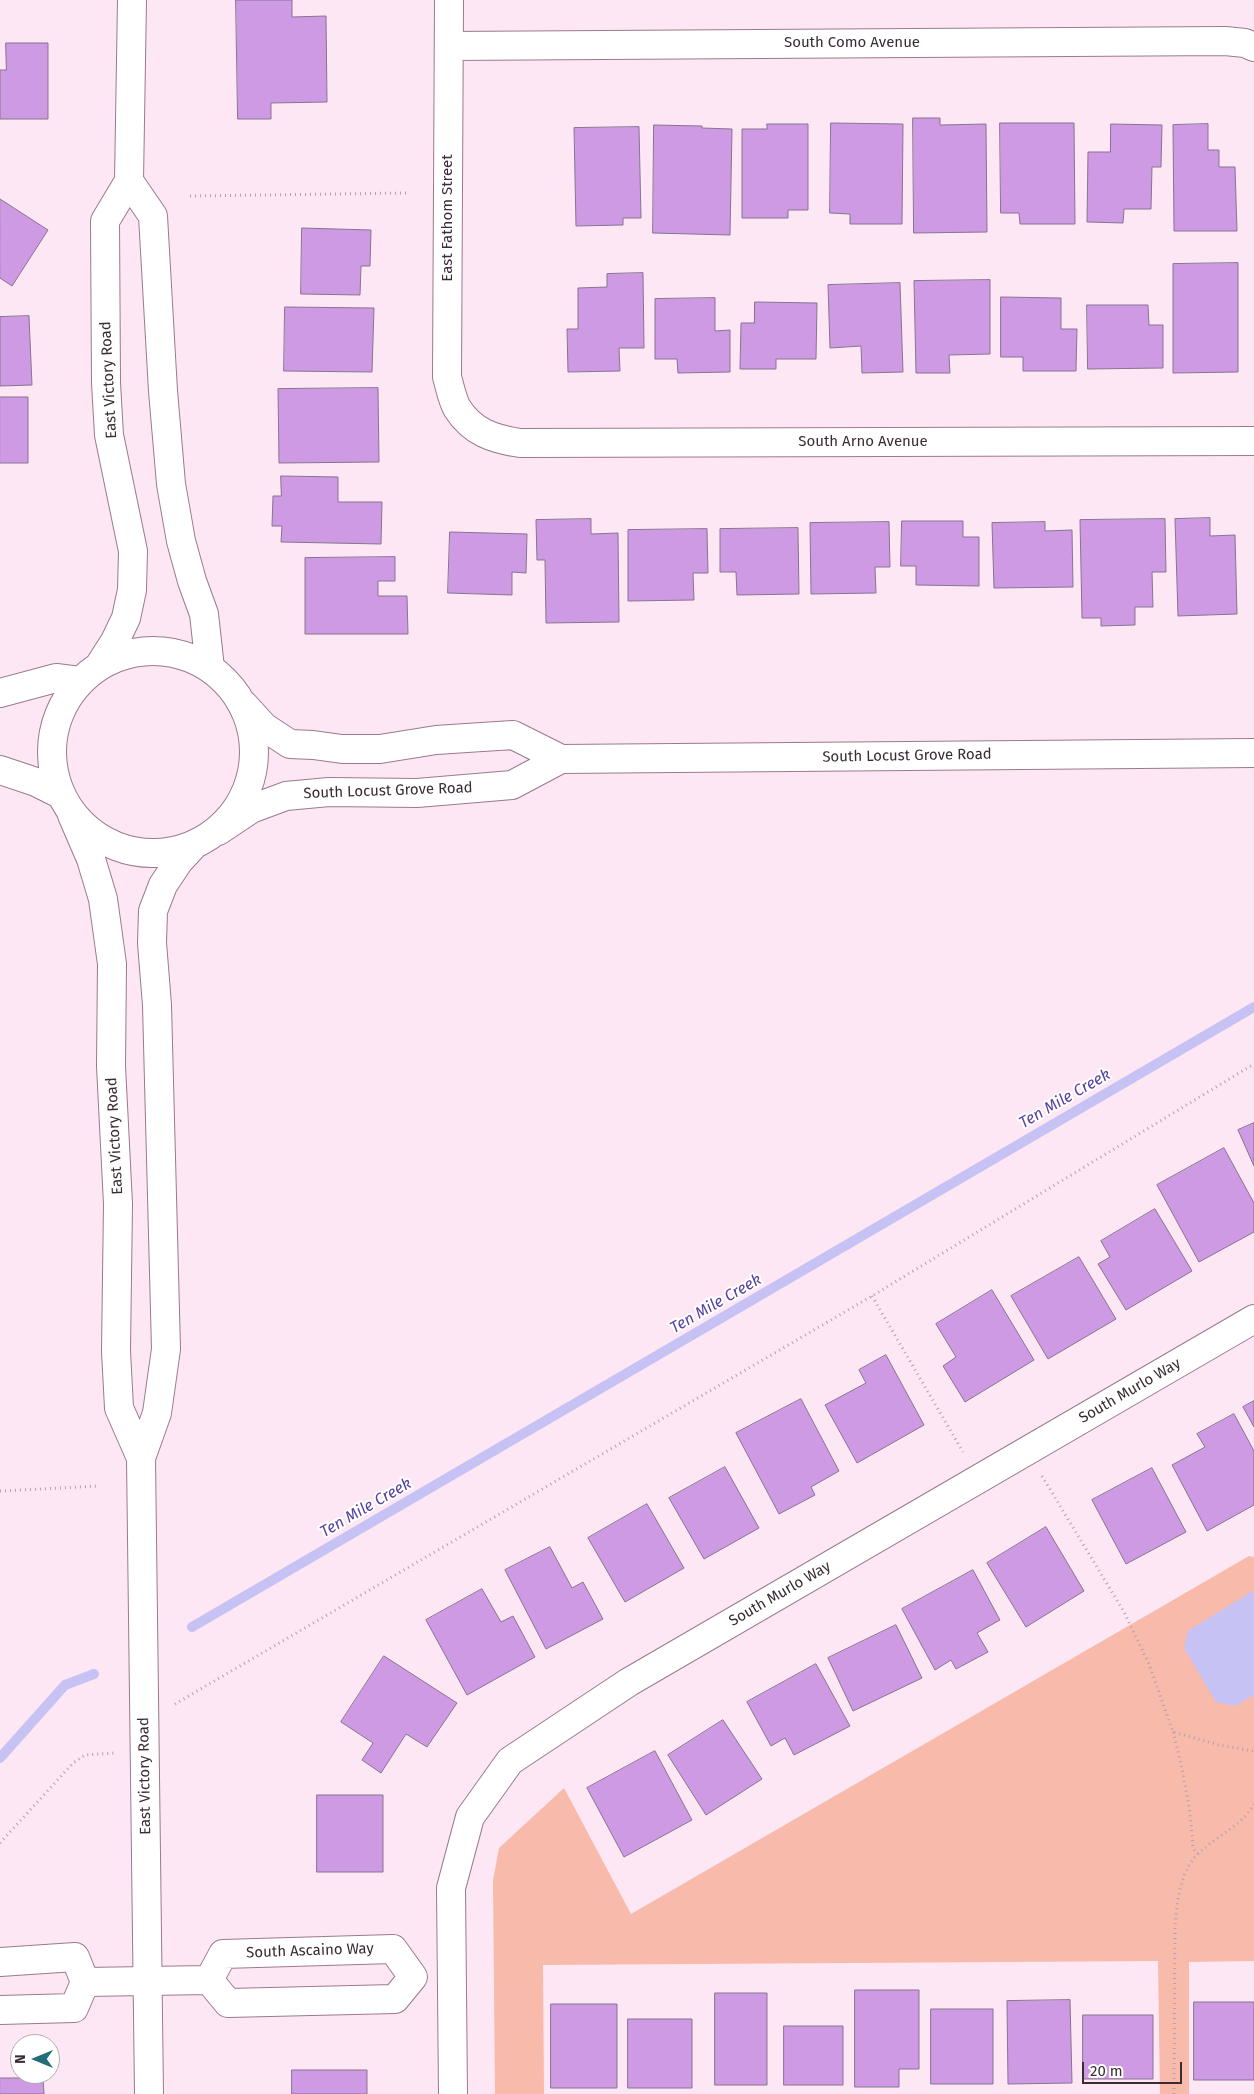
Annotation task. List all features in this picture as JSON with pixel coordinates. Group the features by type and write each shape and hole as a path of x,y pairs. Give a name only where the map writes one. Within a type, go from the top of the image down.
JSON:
{"main road":[{"path":"132,0 129,181 153,216 163,391 171,484 181,541 204,614 210,668"},
{"name":"East Fathom Street","path":"449,0 447,377 456,407 475,428"},
{"name":"South Como Avenue","path":"449,46 1225,41 1245,43 1254,47"},
{"name":"East Victory Road","path":"129,181 105,221 106,383 109,435 133,551 132,590 126,618 115,641 66,700 56,723 51,747 53,771 91,859 103,899 112,964 111,1066 118,1204 116,1351 119,1408 141,1458"},
{"name":"South Arno Avenue","path":"475,428 497,440 520,443 1254,440"},
{"path":"0,693 56,678 89,674 121,656 145,651 168,652 190,658 210,668 227,683 240,701 249,721 254,751 250,781 238,809 218,831 192,847 163,854 132,852 110,845 89,832 66,804 36,782 0,770"},
{"name":"South Locust Grove Road","path":"240,701 264,727 290,744 342,749 380,749 436,740 513,735 561,759 1254,753"},
{"name":"South Locust Grove Road","path":"218,831 251,809 286,796 329,792 417,793 512,785 561,759"},
{"name":"East Victory Road","path":"149,2094 141,1458 157,1413 166,1350 157,1005 152,944 154,911 163,885 179,861 192,847"},
{"name":"South Murlo Way","path":"453,2094 451,1888 470,1817 510,1762 629,1682 1254,1319"},
{"name":"South Ascaino Way","path":"209,1980 223,1954 392,1949 413,1977"},
{"path":"0,1962 75,1957 85,1982 74,2008 0,2010"},
{"path":"85,1982 209,1980 228,2003 395,1999 413,1977 451,1976"}],"path":[{"path":"190,196 408,193"},
{"path":"145,1722 872,1296 1254,1064"},
{"path":"872,1296 963,1452"},
{"path":"1026,1451 1124,1612 1148,1664 1173,1732 1185,1781 1193,1848 1198,1854"},
{"path":"0,1491 98,1486"},
{"path":"1173,1732 1219,1745 1254,1751"},
{"path":"0,1843 73,1763 85,1755 145,1751"},
{"path":"1174,2094 1174,1926 1177,1899 1183,1880 1198,1854 1242,1819 1254,1804"}],"shaded area":[{"path":"1249,1556 1254,1557 1254,1961 1189,1962 1189,2094 1160,2094 1158,1961 543,1965 544,2094 495,2094 493,1880 499,1848 564,1788 631,1914"},
{"path":"1254,1590 1254,1695 1235,1706 1216,1702 1184,1648 1188,1631"}],"building":[{"path":"236,0 292,0 292,17 326,16 327,102 271,103 271,119 238,119"},
{"path":"6,43 48,43 48,119 0,119 0,70 6,70"},
{"path":"913,118 940,118 940,125 986,124 987,232 914,233"},
{"path":"831,123 903,124 902,224 850,224 850,214 830,213"},
{"path":"1000,123 1074,123 1075,224 1020,224 1019,213 1001,213"},
{"path":"767,124 808,124 808,210 788,210 788,218 742,218 742,129 767,129"},
{"path":"1111,124 1162,125 1161,167 1152,167 1151,209 1124,209 1123,223 1087,222 1088,152 1110,152"},
{"path":"1208,124 1208,150 1219,150 1219,167 1235,167 1237,231 1174,231 1173,125"},
{"path":"654,125 732,129 730,235 653,233"},
{"path":"639,127 641,218 623,218 623,225 576,226 574,128"},
{"path":"0,199 48,230 12,286 0,278"},
{"path":"302,228 371,230 370,266 361,266 360,295 301,294"},
{"path":"1238,263 1238,372 1173,373 1173,264"},
{"path":"643,273 644,348 619,348 620,371 568,372 567,329 578,329 578,288 607,287 607,274"},
{"path":"990,280 990,354 949,355 950,373 916,373 914,281"},
{"path":"900,283 903,372 862,373 861,346 830,348 828,285"},
{"path":"1001,297 1061,298 1061,329 1077,329 1076,371 1023,371 1023,357 1001,357"},
{"path":"715,298 715,331 730,330 730,372 678,373 677,359 655,359 655,299"},
{"path":"755,302 817,303 816,359 776,359 776,369 740,369 741,323 754,323"},
{"path":"1087,305 1148,305 1149,325 1163,325 1163,368 1088,369"},
{"path":"285,307 374,308 372,372 284,371"},
{"path":"29,316 32,385 0,386 0,317"},
{"path":"378,388 379,462 279,463 278,389"},
{"path":"0,397 28,397 28,463 0,463"},
{"path":"281,476 338,477 338,502 382,502 381,544 281,542 282,526 272,526 273,496 281,496"},
{"path":"1210,518 1210,536 1235,535 1237,614 1178,616 1175,519"},
{"path":"591,519 591,534 618,533 619,622 546,623 545,560 537,560 536,520"},
{"path":"1165,519 1166,572 1152,572 1153,607 1135,607 1135,625 1101,626 1101,618 1082,618 1080,520"},
{"path":"902,521 963,521 963,537 979,537 979,586 916,585 916,566 901,566"},
{"path":"889,522 890,567 875,567 876,593 811,594 810,523"},
{"path":"1045,522 1045,531 1072,530 1073,587 994,588 992,523"},
{"path":"798,528 799,594 737,595 736,572 720,572 720,529"},
{"path":"707,529 708,573 693,573 694,600 628,601 628,530"},
{"path":"450,532 527,534 526,573 512,572 512,595 448,593"},
{"path":"395,557 395,581 378,581 378,596 407,596 408,634 305,634 305,558"},
{"path":"1254,1123 1254,1166 1238,1130"},
{"path":"1224,1148 1254,1203 1254,1232 1199,1262 1157,1185"},
{"path":"1155,1209 1192,1271 1126,1310 1098,1264 1110,1257 1101,1241"},
{"path":"1079,1257 1116,1319 1048,1359 1011,1296"},
{"path":"992,1290 1034,1360 965,1402 943,1366 956,1357 936,1324"},
{"path":"886,1355 924,1425 857,1463 825,1405 866,1383 859,1370"},
{"path":"801,1399 839,1471 811,1487 815,1495 779,1514 736,1433"},
{"path":"1254,1401 1254,1427 1243,1407"},
{"path":"1234,1414 1254,1451 1254,1505 1207,1531 1172,1465 1205,1447 1197,1434"},
{"path":"725,1467 759,1528 704,1559 669,1498"},
{"path":"1152,1468 1186,1532 1126,1564 1092,1500"},
{"path":"647,1504 684,1568 625,1602 588,1538"},
{"path":"1046,1527 1084,1591 1026,1627 987,1563"},
{"path":"550,1547 572,1588 583,1582 603,1619 546,1649 505,1570"},
{"path":"973,1570 1000,1620 977,1633 988,1652 956,1669 951,1660 935,1670 902,1609"},
{"path":"482,1589 501,1622 513,1616 535,1657 467,1695 426,1620"},
{"path":"896,1625 922,1678 853,1711 828,1658"},
{"path":"384,1656 457,1703 427,1747 406,1734 381,1773 362,1760 373,1743 341,1722"},
{"path":"816,1664 850,1726 794,1755 785,1738 771,1746 747,1702"},
{"path":"723,1720 762,1779 706,1815 668,1755"},
{"path":"655,1751 692,1820 624,1857 587,1788"},
{"path":"317,1795 383,1795 383,1872 317,1872"},
{"path":"855,1990 919,1990 919,2069 899,2069 899,2087 855,2087"},
{"path":"715,1993 767,1993 767,2085 715,2085"},
{"path":"1070,2000 1072,2083 1008,2084 1007,2001"},
{"path":"1194,2002 1254,2002 1254,2080 1194,2080"},
{"path":"551,2004 617,2004 617,2088 551,2088"},
{"path":"931,2009 993,2009 993,2084 931,2084"},
{"path":"1083,2015 1153,2015 1153,2079 1083,2079"},
{"path":"628,2019 692,2019 692,2088 628,2088"},
{"path":"784,2026 843,2026 843,2085 784,2085"},
{"path":"292,2070 367,2070 367,2094 292,2094"},
{"path":"0,2078 10,2078 10,2084 43,2084 44,2094 0,2094"}],"waterway":[{"name":"Ten Mile Creek","path":"192,1627 1254,1007"},
{"name":"Ten Mile Creek","path":"0,1758 65,1685 94,1674"}]}
